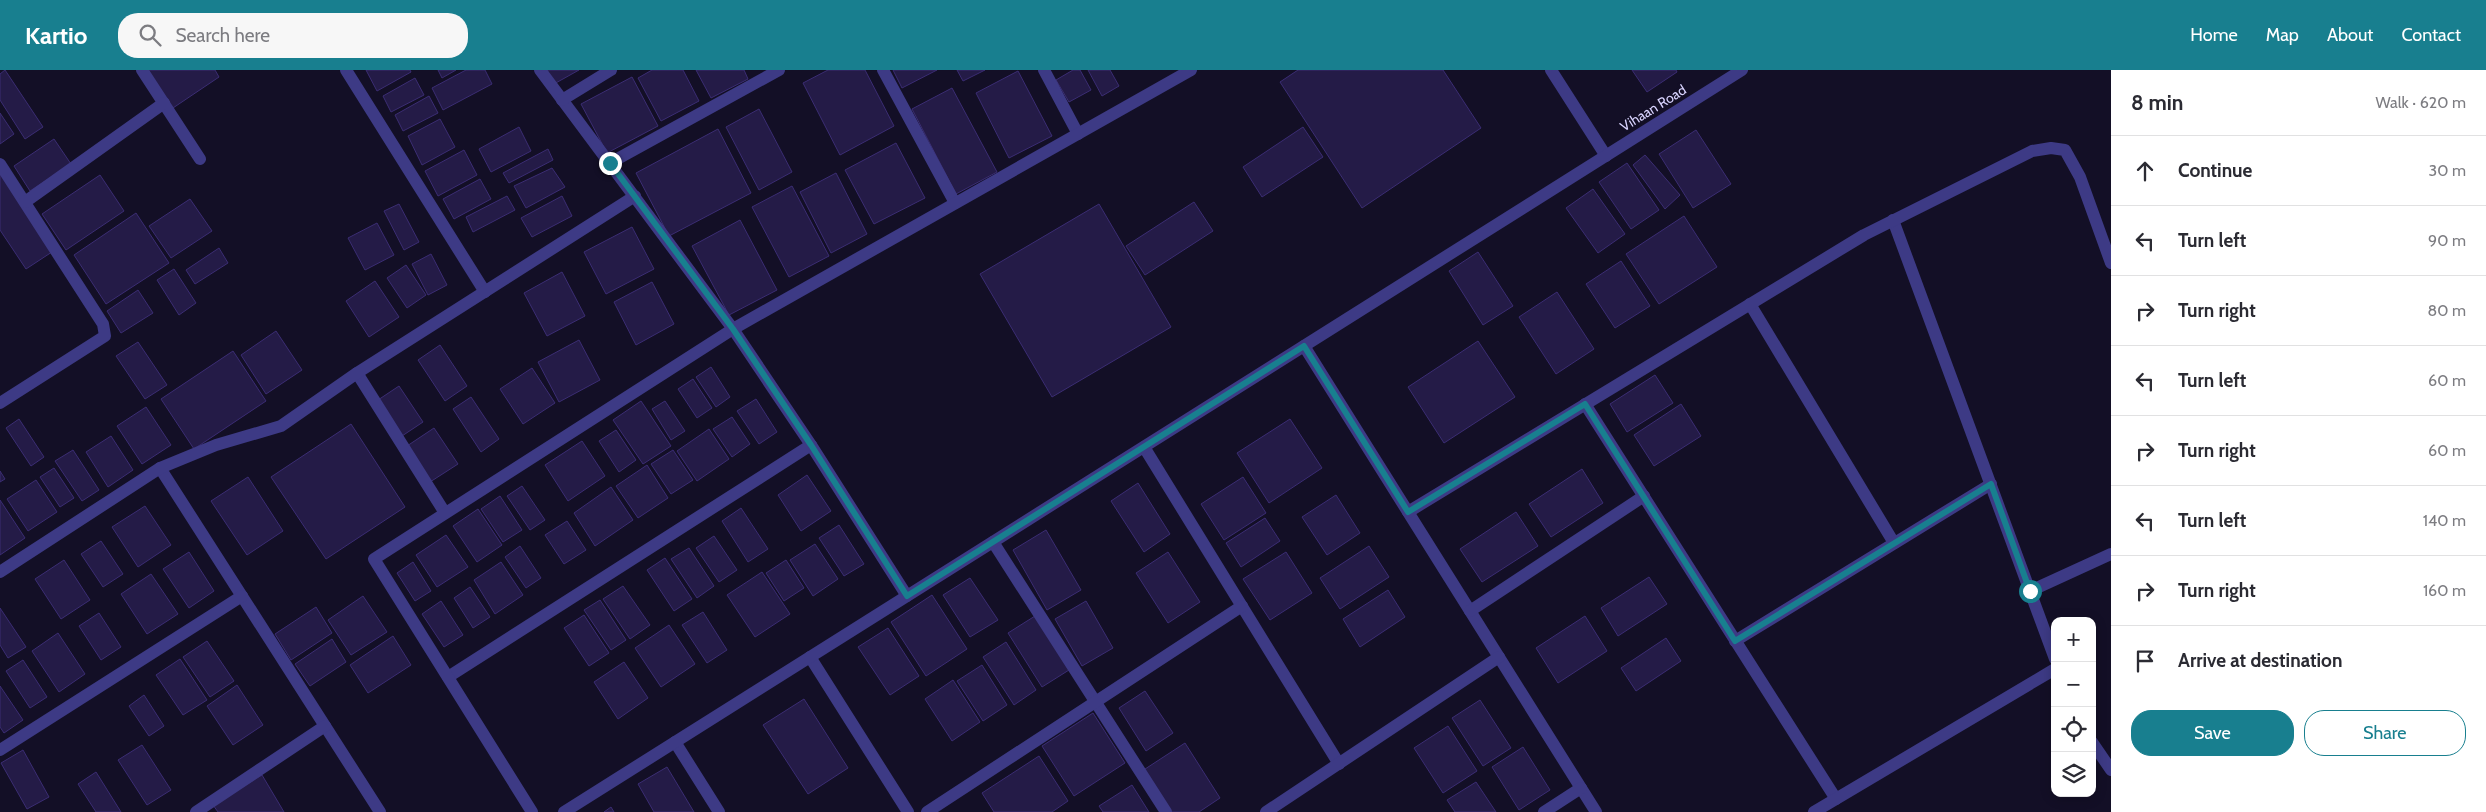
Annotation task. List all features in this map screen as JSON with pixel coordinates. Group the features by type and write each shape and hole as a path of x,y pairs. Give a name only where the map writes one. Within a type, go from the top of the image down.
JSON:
{"street":[{"path":"142,70 200,159"},
{"path":"346,70 485,292"},
{"path":"540,70 733,329 811,445 907,596"},
{"path":"562,100 611,70"},
{"path":"610,163 779,70"},
{"path":"883,70 955,203"},
{"path":"1044,70 1078,134"},
{"path":"532,812 374,559 733,329 1191,70"},
{"path":"1551,70 1606,156"},
{"name":"Vihaan Road","path":"564,812 1742,70"},
{"path":"25,202 164,103"},
{"path":"1408,512 1864,235 2032,151 2051,148 2065,150 2080,178 2111,263"},
{"path":"0,164 103,324 105,336 0,403"},
{"path":"0,572 160,468 216,445 281,426 357,373 635,196"},
{"path":"1893,220 2051,648"},
{"path":"1750,304 1894,543"},
{"path":"1304,346 1596,812"},
{"path":"357,373 445,513"},
{"path":"1585,404 1836,799"},
{"path":"448,677 811,445"},
{"path":"1144,447 1339,764"},
{"path":"160,468 380,812"},
{"path":"1735,641 1991,484"},
{"path":"1470,611 1644,496"},
{"path":"993,542 1166,812"},
{"path":"2030,591 2111,554"},
{"path":"0,750 242,596"},
{"path":"928,812 1242,606"},
{"path":"810,657 908,812"},
{"path":"1266,812 1499,657"},
{"path":"1814,812 2051,671"},
{"path":"196,812 325,726"},
{"path":"676,742 719,812"},
{"path":"2096,748 2111,770"},
{"path":"1544,812 1581,788"}],"building":[{"path":"5,70 43,127 25,139 0,100 0,74"},
{"path":"144,70 215,70 219,77 170,110"},
{"path":"366,70 410,70 411,72 377,91"},
{"path":"438,70 456,70 442,78"},
{"path":"466,70 485,70 492,84 443,110 432,88"},
{"path":"547,70 579,70 554,84"},
{"path":"652,70 683,70 699,101 661,121 638,78"},
{"path":"696,70 744,70 748,79 711,98"},
{"path":"828,70 865,70 894,126 840,155 803,83"},
{"path":"893,70 937,70 902,88"},
{"path":"957,70 985,70 963,81"},
{"path":"1073,70 1080,70 1091,90 1069,102 1056,80"},
{"path":"1088,70 1110,70 1119,86 1102,96"},
{"path":"1298,70 1443,70 1481,128 1362,208 1280,82"},
{"path":"1632,70 1676,70 1677,72 1647,92"},
{"path":"1018,71 1052,136 1009,158 976,93"},
{"path":"632,77 658,126 607,153 581,104"},
{"path":"415,78 424,95 391,112 383,96"},
{"path":"952,88 997,172 956,194 912,109"},
{"path":"429,96 438,113 403,131 395,115"},
{"path":"759,109 792,172 759,190 726,127"},
{"path":"0,113 14,134 0,144"},
{"path":"440,119 455,147 422,165 408,136"},
{"path":"519,127 531,151 491,172 479,149"},
{"path":"1303,127 1323,157 1262,197 1243,167"},
{"path":"718,129 751,193 669,236 636,173"},
{"path":"1696,130 1731,184 1693,208 1659,154"},
{"path":"54,139 71,164 30,191 14,166"},
{"path":"896,143 925,198 874,224 845,170"},
{"path":"548,149 553,160 509,183 503,173"},
{"path":"464,150 477,175 438,196 425,171"},
{"path":"1645,155 1680,195 1665,209 1633,165"},
{"path":"1627,163 1659,210 1631,229 1599,182"},
{"path":"0,166 55,250 26,269 0,230"},
{"path":"552,168 565,187 526,208 514,186"},
{"path":"836,173 867,234 831,253 800,192"},
{"path":"100,175 124,211 66,250 42,214"},
{"path":"480,179 491,199 454,219 443,199"},
{"path":"792,186 829,256 789,277 752,207"},
{"path":"1593,189 1625,234 1598,253 1566,208"},
{"path":"507,196 515,210 473,232 466,217"},
{"path":"562,196 572,216 532,237 521,218"},
{"path":"190,199 212,231 171,258 149,226"},
{"path":"1194,202 1213,231 1145,275 1126,246"},
{"path":"399,204 419,242 404,250 384,211"},
{"path":"1099,204 1171,327 1052,397 980,274"},
{"path":"136,213 169,263 106,304 74,255"},
{"path":"1684,216 1717,267 1659,304 1626,254"},
{"path":"740,220 777,290 729,315 692,246"},
{"path":"377,223 394,255 365,270 348,238"},
{"path":"632,227 654,269 606,294 584,252"},
{"path":"219,248 228,263 195,284 186,270"},
{"path":"1478,252 1513,306 1483,325 1449,271"},
{"path":"431,254 447,285 428,295 412,264"},
{"path":"1621,261 1650,306 1615,328 1586,284"},
{"path":"406,265 426,295 407,308 387,278"},
{"path":"174,269 196,303 179,315 157,280"},
{"path":"562,272 585,316 547,336 524,293"},
{"path":"375,281 399,317 369,337 346,301"},
{"path":"652,282 674,324 636,345 614,302"},
{"path":"138,290 153,313 121,333 107,311"},
{"path":"1557,292 1594,349 1556,374 1519,317"},
{"path":"276,331 302,370 266,394 241,355"},
{"path":"579,340 600,380 559,402 538,362"},
{"path":"1478,341 1515,397 1444,443 1408,387"},
{"path":"138,342 167,385 145,399 116,356"},
{"path":"440,345 467,386 445,401 418,360"},
{"path":"233,351 266,401 194,449 161,399"},
{"path":"711,367 730,397 716,407 696,377"},
{"path":"532,368 555,403 523,424 500,389"},
{"path":"1655,375 1673,403 1627,432 1610,404"},
{"path":"693,379 712,408 697,418 678,389"},
{"path":"399,386 423,422 402,436 378,400"},
{"path":"471,397 499,439 481,452 453,409"},
{"path":"756,399 777,432 759,444 737,411"},
{"path":"641,401 671,446 643,464 613,420"},
{"path":"665,401 685,431 671,440 652,409"},
{"path":"1681,404 1701,436 1654,466 1634,435"},
{"path":"146,407 171,445 142,464 117,426"},
{"path":"732,417 750,444 732,457 713,429"},
{"path":"19,419 44,457 31,466 6,428"},
{"path":"1290,419 1322,468 1269,503 1237,453"},
{"path":"351,424 405,507 326,559 271,477"},
{"path":"434,428 458,464 430,482 407,446"},
{"path":"709,429 729,459 697,481 677,451"},
{"path":"616,430 636,460 619,472 599,441"},
{"path":"111,436 133,470 108,487 86,452"},
{"path":"582,441 605,476 568,501 545,465"},
{"path":"73,450 99,490 82,501 55,461"},
{"path":"673,450 693,480 671,494 651,464"},
{"path":"647,465 668,498 638,518 616,486"},
{"path":"54,468 74,498 60,507 40,477"},
{"path":"1582,469 1603,503 1551,537 1529,504"},
{"path":"0,471 5,479 0,482"},
{"path":"807,475 831,511 801,531 778,495"},
{"path":"248,477 283,531 247,555 211,501"},
{"path":"1243,477 1266,513 1224,540 1201,504"},
{"path":"36,480 57,512 28,531 7,499"},
{"path":"1138,483 1170,534 1144,552 1111,501"},
{"path":"522,486 545,520 530,530 507,496"},
{"path":"611,487 633,520 595,546 574,513"},
{"path":"1336,495 1360,533 1327,555 1302,517"},
{"path":"500,496 522,530 503,542 481,509"},
{"path":"0,500 25,538 0,555"},
{"path":"145,506 171,545 138,567 112,527"},
{"path":"741,508 768,549 748,562 722,521"},
{"path":"478,509 502,545 477,562 453,526"},
{"path":"1516,512 1538,546 1482,582 1460,549"},
{"path":"1265,518 1280,541 1241,567 1226,543"},
{"path":"567,521 586,550 564,564 545,535"},
{"path":"839,525 864,564 844,576 819,538"},
{"path":"1046,530 1081,590 1047,610 1013,550"},
{"path":"446,535 468,567 437,587 416,555"},
{"path":"714,536 737,570 719,582 696,548"},
{"path":"101,541 123,574 103,587 81,554"},
{"path":"815,544 838,579 813,596 790,560"},
{"path":"520,546 541,578 526,588 505,557"},
{"path":"1369,546 1389,577 1340,609 1320,578"},
{"path":"689,548 714,586 697,598 671,559"},
{"path":"189,552 214,591 189,608 163,569"},
{"path":"1168,552 1200,602 1168,623 1136,573"},
{"path":"1286,552 1312,593 1270,620 1243,579"},
{"path":"665,558 692,599 674,611 647,570"},
{"path":"64,560 90,600 61,619 35,579"},
{"path":"786,560 804,588 784,601 766,573"},
{"path":"413,562 431,591 415,601 397,573"},
{"path":"501,562 523,595 495,614 474,580"},
{"path":"762,572 790,614 755,637 727,595"},
{"path":"151,574 178,614 147,634 121,594"},
{"path":"1649,577 1667,604 1618,636 1601,608"},
{"path":"970,578 998,620 970,637 943,595"},
{"path":"623,586 650,625 630,639 603,599"},
{"path":"470,587 490,617 473,628 454,598"},
{"path":"1388,590 1405,617 1360,647 1343,619"},
{"path":"932,595 967,649 926,676 891,622"},
{"path":"363,596 387,632 351,655 328,620"},
{"path":"600,600 626,640 611,650 584,610"},
{"path":"441,601 463,635 444,647 422,614"},
{"path":"1086,601 1113,648 1082,666 1055,619"},
{"path":"316,607 332,633 291,660 275,634"},
{"path":"0,608 26,647 8,658 0,645"},
{"path":"703,612 727,650 707,663 682,625"},
{"path":"99,613 121,647 101,660 79,626"},
{"path":"584,615 609,653 589,666 564,628"},
{"path":"1035,616 1069,670 1042,687 1008,633"},
{"path":"1585,616 1607,651 1558,683 1536,648"},
{"path":"669,625 695,664 661,687 635,648"},
{"path":"888,628 919,676 890,695 858,647"},
{"path":"58,633 85,674 59,692 32,651"},
{"path":"393,636 411,665 368,693 350,665"},
{"path":"1666,638 1681,661 1636,691 1621,668"},
{"path":"332,639 346,662 310,686 295,664"},
{"path":"207,641 234,681 210,697 183,657"},
{"path":"1006,642 1036,690 1014,705 983,657"},
{"path":"180,659 207,700 183,715 156,675"},
{"path":"23,660 47,697 30,708 6,671"},
{"path":"624,662 648,698 618,719 594,682"},
{"path":"982,665 1007,705 983,721 957,681"},
{"path":"953,680 980,722 952,741 925,699"},
{"path":"237,685 263,725 233,745 207,706"},
{"path":"0,686 23,720 4,733 0,727"},
{"path":"1145,691 1173,733 1146,751 1119,708"},
{"path":"144,695 164,726 149,736 129,706"},
{"path":"804,699 848,768 808,794 763,725"},
{"path":"1480,700 1511,748 1483,766 1452,718"},
{"path":"1093,713 1125,763 1074,796 1042,746"},
{"path":"1448,726 1477,771 1443,793 1414,748"},
{"path":"1185,743 1220,798 1199,812 1168,812 1142,771"},
{"path":"142,745 171,790 147,805 118,760"},
{"path":"1523,747 1550,790 1519,810 1492,767"},
{"path":"23,750 49,797 27,809 1,763"},
{"path":"1039,756 1068,801 1052,812 994,812 982,793"},
{"path":"667,767 694,812 654,812 638,784"},
{"path":"96,772 121,812 96,812 78,784"},
{"path":"262,775 284,812 218,812 213,805"},
{"path":"1476,782 1496,812 1455,812 1447,800"},
{"path":"1132,785 1149,812 1103,812 1099,806"},
{"path":"611,807 614,812 604,812"}],"route":[{"path":"610,163 733,329 811,445 907,596 1304,346 1408,512 1585,404 1735,641 1991,484 2030,591"}]}
